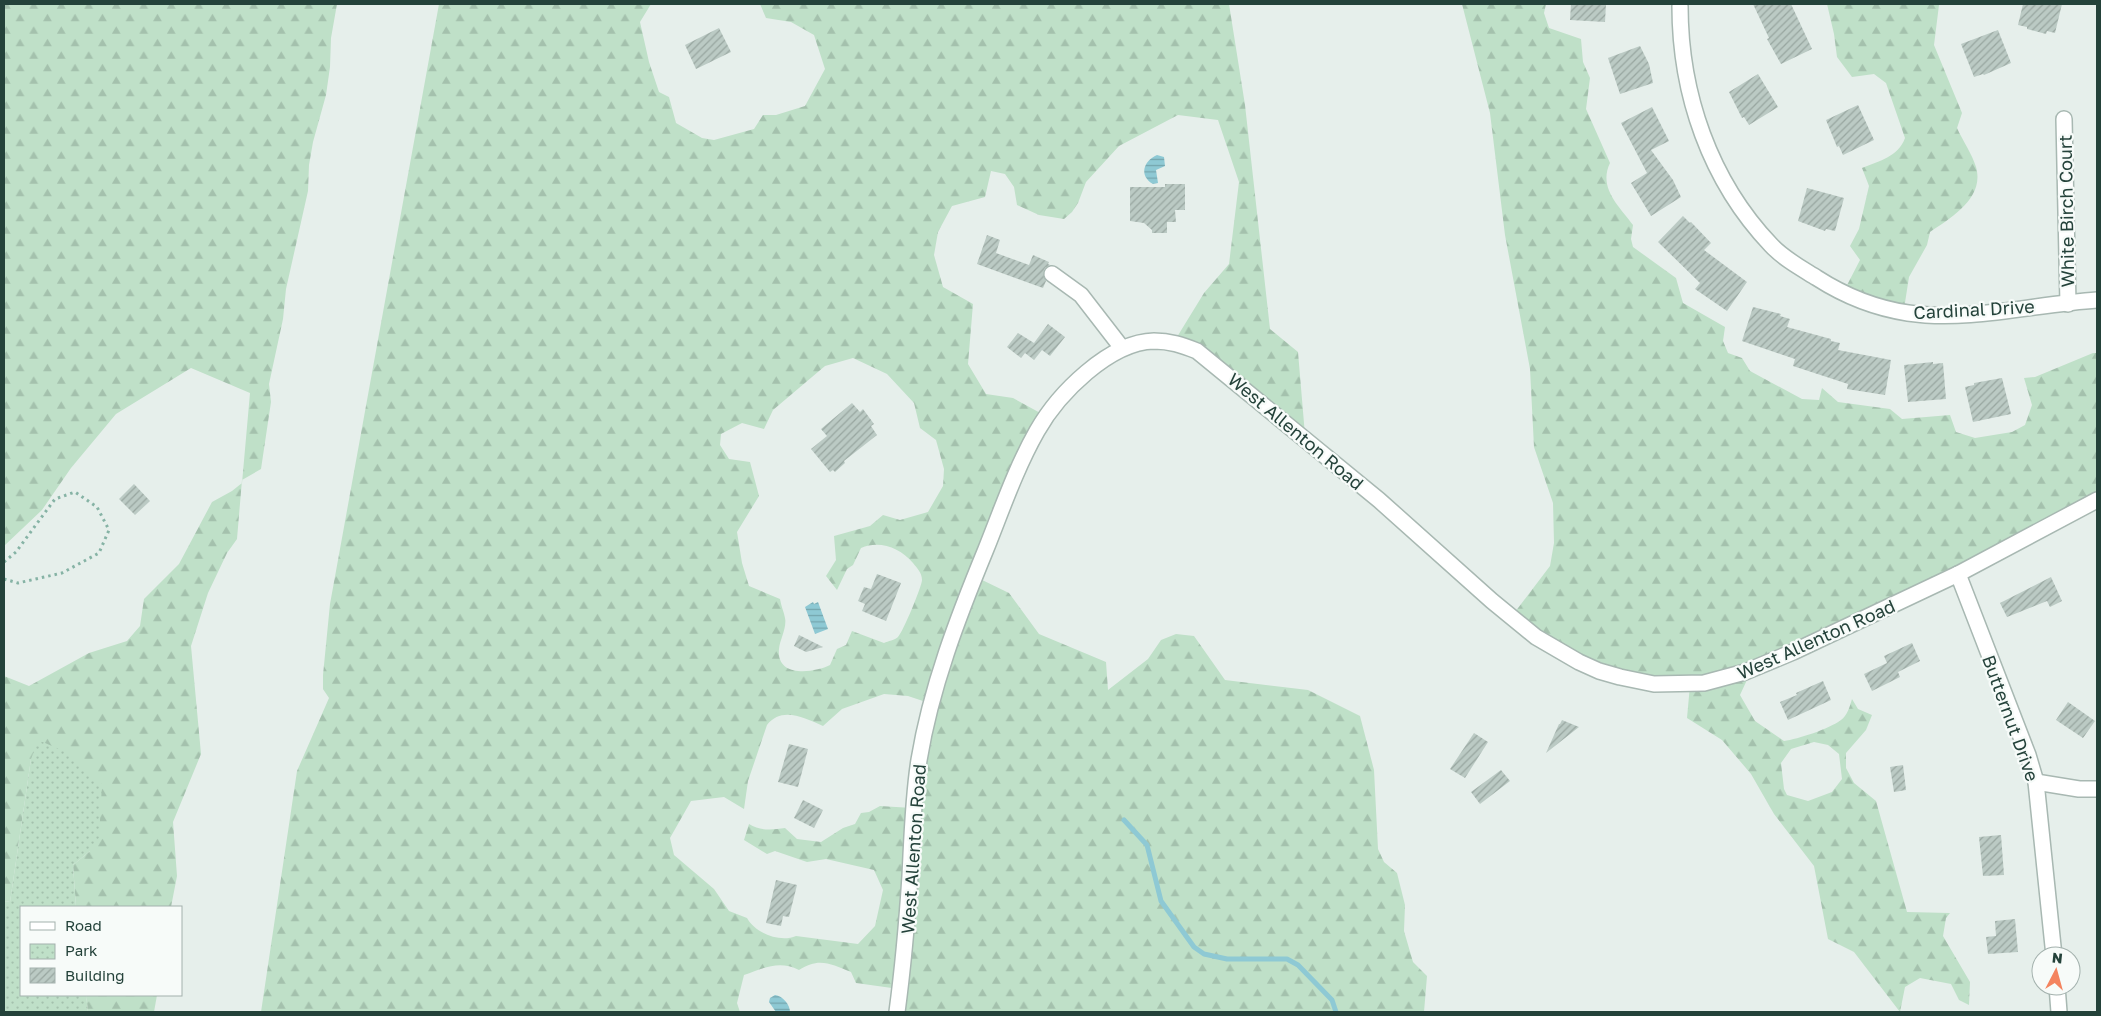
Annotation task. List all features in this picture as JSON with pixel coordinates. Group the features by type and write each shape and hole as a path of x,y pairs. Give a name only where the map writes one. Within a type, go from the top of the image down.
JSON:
{"street":[{"name":"Cardinal Drive","path":"1680,6 1680,40 1685,74 1704,140 1717,170 1733,197 1752,222 1772,246 1793,264 1840,293 1863,302 1910,313 1992,312 2097,300"},
{"name":"White Birch Court","path":"2064,119 2068,304"},
{"path":"1052,274 1081,295 1122,348"},
{"name":"West Allenton Road","path":"898,1012 906,945 913,807 919,759 931,704 945,654 1018,468 1038,430 1059,399 1093,367 1122,348 1152,341 1176,343 1197,351 1374,496 1492,601 1536,637 1579,662 1620,678 1654,684 1689,685 1745,672 1793,652 1958,574 2097,500"},
{"name":"Butternut Drive","path":"1958,574 2028,755 2036,782 2053,946"},
{"path":"2036,782 2097,789"},
{"path":"2058,996 2059,1012"}],"path":[{"path":"4,562 16,552 55,499 75,492 97,506 109,530 99,553 62,573 18,583 4,579"}],"green space":[{"path":"4,4 337,4 331,38 330,67 326,95 313,142 309,165 308,191 286,289 283,319 269,384 271,402 261,469 242,480 250,393 191,368 116,414 71,468 42,510 4,546"},
{"path":"439,4 651,4 640,22 649,62 659,92 669,97 676,123 702,138 714,140 754,129 763,115 776,115 805,106 825,69 814,35 791,22 766,18 760,4 1229,4 1245,105 1270,329 1298,352 1305,435 1177,337 1204,293 1229,264 1239,182 1218,120 1178,115 1119,146 1086,182 1078,203 1064,219 1039,215 1017,205 1014,187 1005,174 991,171 985,197 952,206 938,232 934,255 943,287 973,304 968,364 986,394 1013,398 1044,415 978,578 1009,593 1039,634 1106,662 1108,690 1148,659 1161,640 1176,634 1194,636 1225,680 1308,690 1360,716 1374,770 1378,849 1384,862 1397,873 1405,905 1404,931 1413,962 1427,976 1424,1012 897,1012 899,989 856,983 851,972 831,964 819,963 799,970 778,965 744,975 737,1003 740,1012 261,1012 297,771 329,698 323,689 323,675 330,604","holes":["853,358 887,374 914,403 920,428 936,440 944,469 943,486 928,512 900,520 883,515 870,526 834,536 836,560 826,576 837,590 847,569 853,565 861,548 868,546 882,545 896,550 908,558 919,571 922,577 921,584 908,618 898,637 884,643 852,631 846,645 837,649 830,665 815,670 797,671 783,665 780,658 779,649 785,622 780,599 749,586 742,563 737,532 759,496 750,462 729,459 720,445 721,434 742,423 764,429 773,410 825,366","884,694 908,696 929,703 912,808 880,806 869,812 861,813 855,824 843,828 821,842 797,839 785,828 766,829 757,828 749,824 744,840 767,854 775,851 807,862 826,859 874,870 883,890 875,926 858,944 796,936 783,938 762,932 747,918 729,911 714,889 674,855 670,838 691,801 724,797 744,809 748,781 767,725 773,719 779,716 794,715 823,726 842,709"]},
{"path":"1462,4 1546,4 1544,13 1549,28 1581,39 1583,62 1590,78 1586,109 1610,163 1607,172 1608,189 1616,204 1633,225 1631,239 1633,247 1676,278 1683,303 1725,327 1723,341 1728,353 1742,358 1750,371 1802,399 1819,400 1822,388 1838,402 1890,409 1902,419 1950,415 1956,432 1975,438 2012,432 2025,425 2032,405 2024,378 2035,377 2097,353 2097,502 1752,669 1740,695 1755,721 1784,741 1813,733 1841,720 1848,711 1852,699 1858,709 1872,715 1866,730 1846,753 1846,768 1854,783 1876,801 1907,912 1950,913 1946,918 1943,936 1970,982 1969,1005 1959,1000 1951,984 1920,978 1905,987 1900,1012 1854,952 1828,939 1814,866 1774,814 1751,774 1722,740 1687,718 1690,685 1602,671 1512,616 1550,566 1554,543 1553,503 1534,447 1530,369 1505,235 1490,113","holes":["1814,742 1828,745 1839,754 1842,779 1832,792 1808,801 1787,795 1784,789 1781,763 1791,749"]},
{"path":"1827,4 1941,4 1939,5 1934,45 1962,113 1957,128 1976,167 1976,188 1964,206 1930,232 1927,245 1909,277 1904,309 1844,291 1860,260 1850,246 1859,229 1869,186 1862,168 1893,154 1898,150 1905,138 1886,83 1874,74 1852,77 1837,57"},
{"path":"242,483 237,539 227,553 208,593 191,646 201,754 173,822 177,876 171,906 76,906 73,865 90,851 31,759 10,902 4,901 4,676 29,686 89,653 127,641 140,626 144,599 179,564 212,502"},
{"path":"38,740 66,752 102,784 99,838 90,851 73,865 76,906 20,906 20,996 86,996 88,1012 4,1012 4,901 10,902 31,759"},
{"path":"86,996 157,996 154,1012 88,1012"}],"water":[{"path":"1157,155 1164,157 1165,166 1156,170 1158,183 1153,184 1144,173 1148,161"},
{"path":"813,602 814,604 818,602 828,629 815,634 805,607"},
{"path":"775,995 786,1001 790,1012 776,1012 769,1002 770,998"}],"building":[{"path":"1571,4 1606,4 1605,22 1570,20"},
{"path":"1753,4 1791,4 1812,49 1781,64 1767,39 1769,38"},
{"path":"2023,4 2062,4 2055,33 2047,31 2046,34 2018,25"},
{"path":"719,28 731,52 696,69 685,45"},
{"path":"1998,30 2011,63 1984,75 1974,77 1961,44"},
{"path":"1640,46 1649,64 1653,83 1620,94 1608,58"},
{"path":"1758,74 1778,107 1749,125 1744,117 1742,118 1729,92"},
{"path":"1858,105 1874,140 1843,155 1839,146 1837,147 1826,120"},
{"path":"1652,107 1669,141 1651,150 1673,180 1681,197 1651,216 1631,183 1647,173 1621,123"},
{"path":"1165,184 1185,184 1185,210 1175,210 1176,222 1167,222 1167,233 1152,233 1152,230 1144,223 1130,221 1130,187 1165,187"},
{"path":"1807,188 1844,198 1835,231 1826,229 1825,231 1798,221"},
{"path":"1683,216 1711,243 1704,250 1747,282 1727,311 1695,289 1700,283 1658,242"},
{"path":"987,235 1000,240 996,253 1029,265 1033,255 1049,262 1048,264 1050,265 1045,268 1043,273 1046,281 1043,288 977,264"},
{"path":"1753,307 1781,314 1780,316 1790,319 1787,327 1840,343 1838,350 1891,360 1885,395 1847,389 1848,384 1793,366 1795,359 1742,341"},
{"path":"1048,324 1065,337 1050,356 1042,350 1034,360 1025,353 1021,358 1007,347 1018,333 1034,343"},
{"path":"1933,362 1933,364 1943,363 1946,399 1908,402 1904,365"},
{"path":"2002,378 2011,414 1973,422 1965,387 1974,385 1974,383"},
{"path":"852,403 860,412 863,409 874,424 871,426 877,435 844,461 845,463 835,472 833,470 830,472 811,449 827,436 821,429"},
{"path":"134,484 150,501 135,515 119,499"},
{"path":"877,574 901,583 886,621 862,611 865,604 858,601 864,587 871,589"},
{"path":"2051,577 2062,601 2050,607 2047,601 2007,617 2000,603"},
{"path":"799,635 823,647 806,652 794,646"},
{"path":"1912,643 1920,661 1898,672 1900,677 1872,691 1864,674 1887,663 1884,656"},
{"path":"1823,681 1831,700 1788,720 1780,702"},
{"path":"2068,702 2095,721 2083,738 2056,720"},
{"path":"1562,720 1579,727 1546,753 1559,724"},
{"path":"1474,733 1488,742 1465,778 1450,769"},
{"path":"789,744 808,749 798,787 778,782"},
{"path":"1903,765 1906,790 1894,792 1890,767"},
{"path":"1501,770 1510,781 1480,804 1471,792"},
{"path":"803,800 823,810 814,828 794,818"},
{"path":"2001,835 2004,875 1983,876 1979,837"},
{"path":"776,880 797,885 789,917 783,916 781,926 766,923"},
{"path":"2015,919 2018,952 1988,954 1986,937 1996,936 1995,921"}],"waterway":[{"path":"1124,820 1147,845 1161,901 1194,947 1204,954 1227,959 1287,959 1298,965 1332,1000 1336,1012"}]}
